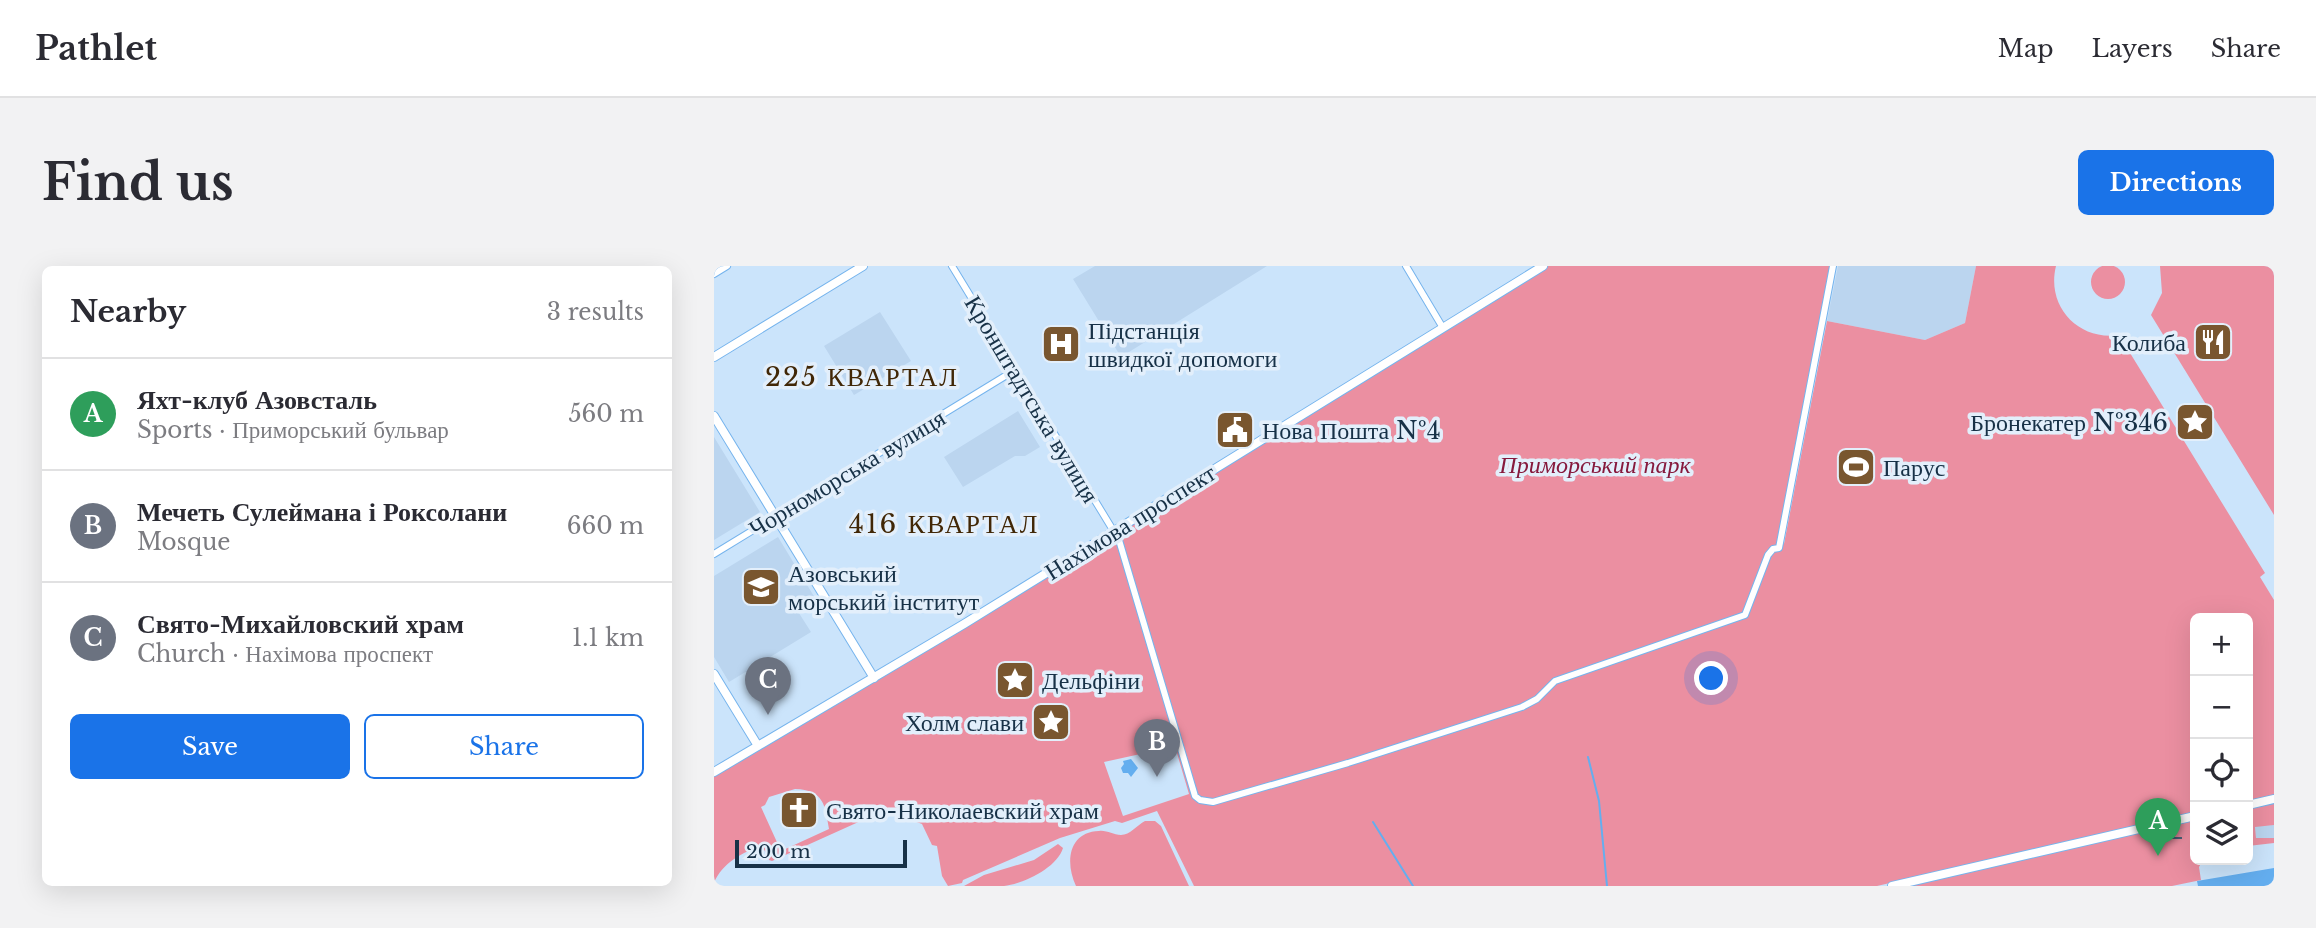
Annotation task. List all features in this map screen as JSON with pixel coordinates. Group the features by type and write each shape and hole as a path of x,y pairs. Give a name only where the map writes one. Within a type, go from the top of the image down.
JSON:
{"main road":[{"path":"714,357 863,266"},
{"name":"Нахімова проспект","path":"714,772 874,678 1543,266"},
{"path":"714,416 874,678"},
{"path":"714,674 758,746"},
{"path":"2253,803 2274,799"},
{"path":"1892,886 2190,817"}],"street":[{"path":"714,274 727,266"},
{"name":"Кронштадтська вулиця","path":"952,266 1122,549 1195,796 1200,800 1213,802 1522,707 1537,699 1555,681 1741,617 1747,612 1768,555 1773,549 1779,548 1833,266"},
{"path":"1406,266 1443,328"},
{"name":"Чорноморська вулиця","path":"714,554 1015,370"}],"shaded area":[{"path":"1095,266 1267,266 1121,357 1073,279"},
{"path":"1838,266 1976,266 1965,323 1925,340 1827,321"},
{"path":"880,312 911,361 854,395 824,346"},
{"path":"1018,411 1040,447 1025,456 1015,456 963,487 944,457"},
{"path":"714,437 760,512 714,540"},
{"name":"Азовський морський інститут","path":"778,537 815,598 797,610 811,632 729,682 714,657 714,576"},
{"path":"2274,825 2274,838 2256,838 2255,826"}],"green space":[{"path":"2108,265 2120,270 2125,282 2120,294 2108,299 2096,294 2091,282 2096,270"},
{"name":"Приморський парк","path":"1548,266 1832,266 1779,545 1784,544 1827,321 1925,340 1965,323 1976,266 2056,266 2056,294 2068,318 2090,332 2119,335 2265,573 2260,577 2274,600 2274,795 2253,800 2253,613 2190,613 2190,813 1877,886 1194,886 1157,811 1122,823 1115,821 1060,838 963,880 962,883 948,886 942,876 937,846 932,845 922,824 895,814 874,815 772,861 762,845 727,864 714,883 714,775","holes":["1167,732 1170,742 1174,743 1189,794 1123,816 1104,762 1145,753 1142,734","795,789 805,790 821,800 829,829 781,851 761,807 769,797"]},
{"path":"2160,266 2274,266 2274,515 2151,315 2162,293"},
{"path":"2274,802 2274,825 2255,827 2256,838 2274,838 2274,843 2253,845 2253,807"},
{"path":"1145,821 1155,821 1161,826 1189,886 1076,886 1070,859 1075,843 1081,837 1099,831 1124,835"},
{"path":"2190,821 2190,865 2200,865 2201,880 2172,886 1907,886"},
{"path":"1058,844 1063,848 1060,855 1047,868 1029,878 1004,886 964,886 984,875 1034,860"}],"water":[{"path":"1131,759 1138,768 1131,777 1128,773 1123,773 1121,768 1123,761"},
{"path":"2274,868 2274,886 2198,886 2197,881"}],"waterway":[{"path":"1588,757 1599,801 1607,886"},
{"path":"1373,822 1413,886"}],"railway":[{"path":"2170,838 2190,838"}],"place":[{"name":"Колиба","path":"2213,342"},
{"name":"Підстанція швидкої допомоги","path":"1061,344"},
{"name":"Бронекатер №346","path":"2195,422"},
{"name":"Нова Пошта №4","path":"1235,430"},
{"name":"Парус","path":"1856,467"},
{"name":"Азовський морський інститут","path":"761,587"},
{"name":"Дельфіни","path":"1015,680"},
{"name":"Свято-Михайловский храм","path":"768,715"},
{"name":"Холм слави","path":"1051,722"},
{"name":"Мечеть Сулеймана і Роксолани","path":"1157,777"},
{"name":"Свято-Николаевский храм","path":"799,810"},
{"name":"Яхт-клуб Азовсталь","path":"2158,856"}],"district":[{"name":"225 КВАРТАЛ","path":"862,377"},
{"name":"416 КВАРТАЛ","path":"944,524"}]}
